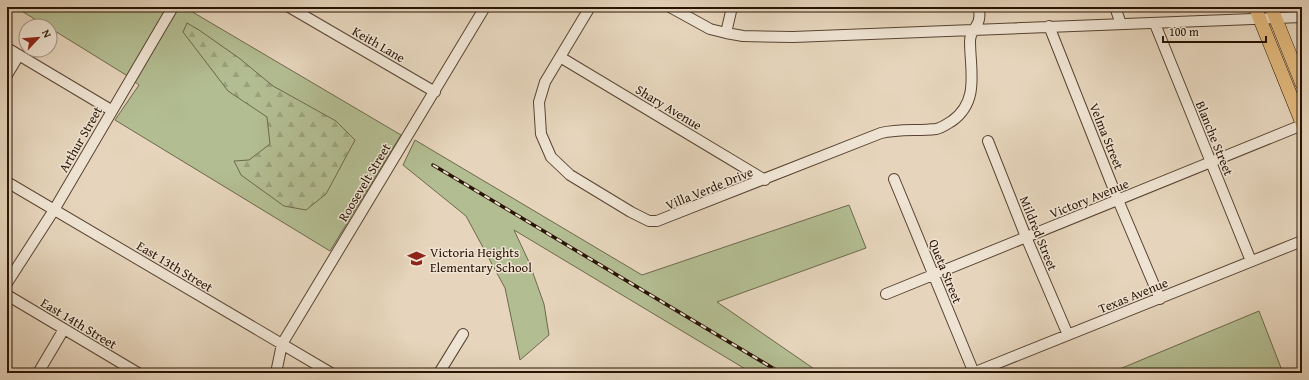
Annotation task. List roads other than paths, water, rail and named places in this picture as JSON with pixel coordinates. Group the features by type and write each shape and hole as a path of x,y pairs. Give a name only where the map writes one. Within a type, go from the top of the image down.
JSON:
{"main road":[{"path":"1255,7 1302,124"},
{"path":"1274,13 1302,84"}],"street":[{"name":"Arthur Street","path":"7,283 54,210 173,7"},
{"name":"Keith Lane","path":"289,7 435,92"},
{"name":"Villa Verde Drive","path":"590,7 545,82 539,102 539,117 545,144 551,157 570,175 624,208 649,221 658,221 881,133 893,130 937,129 957,117 964,109 972,90 970,39 972,30 979,20 979,7"},
{"path":"670,7 710,29 726,33 743,36 793,37 1260,19 1274,13 1302,18"},
{"path":"726,33 732,7"},
{"path":"1115,7 1121,24"},
{"name":"Roosevelt Street","path":"276,373 282,344 435,92 481,8"},
{"name":"Blanche Street","path":"1155,24 1210,163 1251,261"},
{"name":"Velma Street","path":"1049,26 1118,200 1160,298"},
{"path":"7,48 18,54"},
{"path":"7,75 18,57"},
{"name":"Shary Avenue","path":"560,57 765,180"},
{"path":"24,58 112,110"},
{"name":"Victory Avenue","path":"886,294 1210,163 1302,124"},
{"name":"Mildred Street","path":"988,141 1026,237 1068,335"},
{"name":"Queta Street","path":"894,179 934,274 973,373"},
{"name":"East 13th Street","path":"7,182 330,373"},
{"name":"Texas Avenue","path":"973,373 1302,241"},
{"name":"East 14th Street","path":"7,295 64,329 126,370 138,373"},
{"path":"38,373 64,329"},
{"path":"439,373 463,334"}],"railway":[{"path":"433,165 781,373"}],"place":[{"name":"Victoria Heights Elementary School","path":"417,259"}]}
